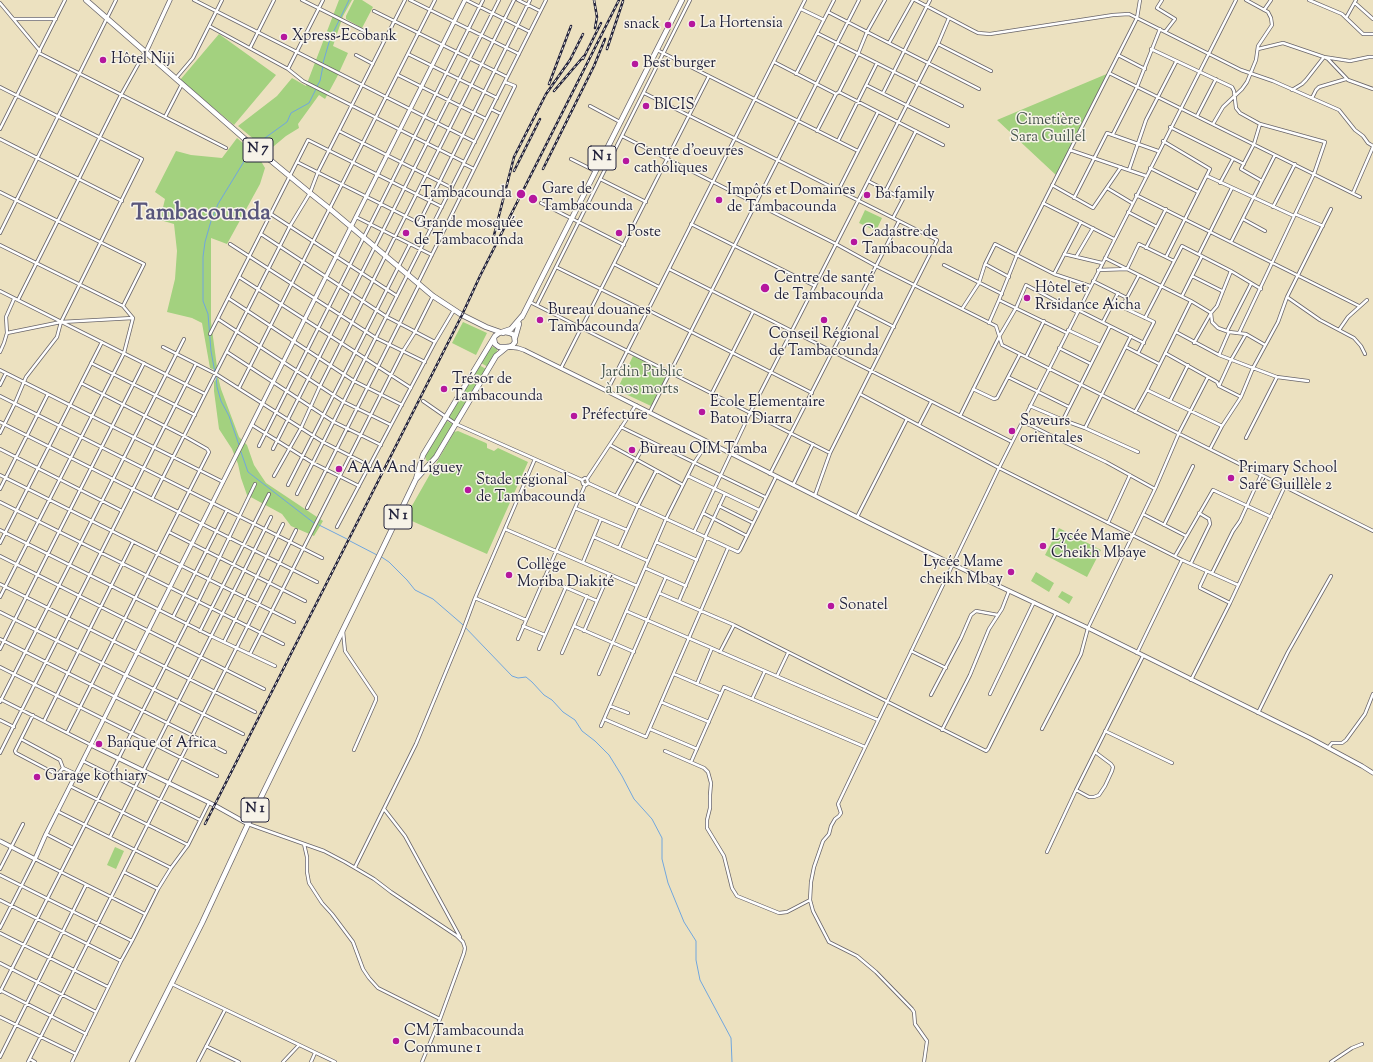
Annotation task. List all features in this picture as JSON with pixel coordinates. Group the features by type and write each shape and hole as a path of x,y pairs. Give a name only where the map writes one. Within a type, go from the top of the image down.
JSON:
{"highway":[{"name":"N 7","path":"86,0 246,140 433,296 454,310 486,327 503,333"},
{"name":"N 1","path":"503,333 514,327 530,302 682,0"},
{"name":"N 1","path":"515,339 522,315"},
{"name":"N 7","path":"486,327 494,338"},
{"path":"503,333 510,333 515,339 512,346 497,346 494,342 494,338 497,334 503,333"},
{"name":"N 1","path":"132,1062 202,923 248,824 379,556 416,479 424,456 494,338"},
{"name":"N 1","path":"416,479 433,461 496,356 507,347"}],"main road":[{"path":"146,52 170,0"},
{"path":"0,841 35,859 76,774 465,0"},
{"path":"515,339 517,344 524,350"},
{"path":"507,347 524,350 636,405 770,474 952,564 1088,628 1328,748 1373,773"},
{"path":"91,745 209,803 248,824"}],"street":[{"path":"0,129 65,0"},
{"path":"0,232 116,0"},
{"path":"194,0 475,142"},
{"path":"176,78 193,58 222,0"},
{"path":"250,48 274,0"},
{"path":"302,0 384,41"},
{"path":"288,69 323,0"},
{"path":"152,499 290,226 310,193 318,172 405,0"},
{"path":"410,0 519,54"},
{"path":"239,388 436,0"},
{"path":"465,0 530,32"},
{"path":"259,446 483,0"},
{"path":"273,449 499,0"},
{"path":"274,476 301,428 330,365 514,0"},
{"path":"518,0 540,11"},
{"path":"419,223 530,0"},
{"path":"297,494 546,0"},
{"path":"537,305 690,0"},
{"path":"607,391 805,0"},
{"path":"796,74 834,0"},
{"path":"650,412 860,0"},
{"path":"817,131 858,54 867,32 885,0"},
{"path":"889,43 914,0 972,30 990,34 1129,14 1252,74 1273,81 1339,110 1355,130 1373,146 1353,193"},
{"path":"883,93 930,0"},
{"path":"989,323 1017,255 1138,18 1140,0"},
{"path":"1162,0 1157,8 1175,19 1165,32"},
{"path":"924,1062 927,1041 915,1024 914,1012 912,1009 876,972 857,956 829,942 813,911 810,900 814,867 823,841 829,834 835,819 841,813 838,804 952,564 1132,202 1236,0"},
{"path":"1213,124 1223,107 1242,89 1252,74 1257,49 1272,25 1268,12 1246,0"},
{"path":"1264,10 1271,0"},
{"path":"1309,0 1342,14 1363,34 1373,34"},
{"path":"1346,18 1356,1 1373,19"},
{"path":"0,3 39,52 79,74 226,148"},
{"path":"801,9 824,20"},
{"path":"374,11 507,77"},
{"path":"828,12 979,89"},
{"path":"694,532 750,413 918,84 949,18"},
{"path":"14,19 56,19"},
{"path":"209,26 288,69 303,81 427,143 474,169"},
{"path":"1113,134 1137,87 1160,29"},
{"path":"817,33 962,106"},
{"path":"938,44 991,71"},
{"path":"1257,49 1283,44 1324,57 1350,61 1373,57"},
{"path":"1151,49 1232,87 1235,96 1236,108 1240,113 1260,124 1325,142 1314,174 1239,333"},
{"path":"657,50 858,151"},
{"path":"0,352 7,333 6,317 36,263 122,95 146,52"},
{"path":"408,54 497,98"},
{"path":"356,55 373,64"},
{"path":"1118,55 1145,69"},
{"path":"1324,57 1328,59 1346,79 1373,89"},
{"path":"1291,90 1306,80 1324,57"},
{"path":"774,62 817,84 858,101 943,145"},
{"path":"1129,170 1146,120 1176,62"},
{"path":"838,141 877,63"},
{"path":"1109,73 1360,197"},
{"path":"398,75 486,119"},
{"path":"561,369 709,76"},
{"path":"1197,116 1216,79"},
{"path":"1312,98 1319,87 1346,79"},
{"path":"307,508 400,324 432,255 515,86 505,82"},
{"path":"165,117 182,83"},
{"path":"866,85 948,126"},
{"path":"0,87 142,159 61,322 57,337 26,377 0,433"},
{"path":"644,93 937,240 830,453 815,496"},
{"path":"590,106 620,122"},
{"path":"491,109 501,114"},
{"path":"838,191 878,112"},
{"path":"1260,124 1254,144 1241,169 1262,181"},
{"path":"1170,127 1244,164"},
{"path":"886,190 916,130"},
{"path":"339,131 452,188"},
{"path":"1074,198 1107,133 1158,151"},
{"path":"622,136 996,326 1002,345 1373,531"},
{"path":"0,139 122,201"},
{"path":"210,334 308,140 442,207"},
{"path":"1163,141 1210,169 1166,257"},
{"path":"1070,150 1146,176"},
{"path":"1231,242 1275,155"},
{"path":"1220,183 1233,158"},
{"path":"571,159 595,171"},
{"path":"297,162 431,229"},
{"path":"1273,207 1295,164"},
{"path":"1052,185 1093,208 1120,167"},
{"path":"1150,168 1198,192"},
{"path":"1207,176 1273,207 1323,226"},
{"path":"600,179 646,202"},
{"path":"868,182 903,199 893,218"},
{"path":"1106,188 1132,202"},
{"path":"1182,296 1210,232 1232,188"},
{"path":"0,192 144,264 123,306"},
{"path":"1136,195 1360,306"},
{"path":"541,202 571,219 624,245"},
{"path":"1043,203 1114,239"},
{"path":"1146,248 1166,209"},
{"path":"1210,449 1222,426 1241,397 1253,368 1278,322 1287,297 1331,209"},
{"path":"1128,212 1157,227"},
{"path":"271,214 397,296"},
{"path":"356,217 432,255"},
{"path":"1243,219 1265,231"},
{"path":"770,474 899,221"},
{"path":"1054,274 1081,222"},
{"path":"691,224 815,286"},
{"path":"1076,257 1093,228"},
{"path":"261,234 387,317 435,342"},
{"path":"230,244 376,338 425,362"},
{"path":"288,485 410,244"},
{"path":"962,309 979,283 985,264 995,244 1054,274 1090,286"},
{"path":"1127,269 1139,244 1174,262"},
{"path":"0,245 123,306 133,318"},
{"path":"1145,318 1182,246 1231,271 1261,289"},
{"path":"1064,254 1102,264"},
{"path":"1105,258 1182,296 1211,313"},
{"path":"614,264 660,287"},
{"path":"944,264 1002,294"},
{"path":"985,264 1009,277"},
{"path":"556,267 691,332 812,393"},
{"path":"669,269 1012,442"},
{"path":"1098,270 1127,269"},
{"path":"1194,343 1211,313 1217,306 1231,271"},
{"path":"1138,353 1154,322 1122,307 1139,275"},
{"path":"1192,276 1222,291"},
{"path":"239,277 411,388"},
{"path":"1093,281 1127,298"},
{"path":"1219,355 1228,332 1251,284"},
{"path":"960,416 999,338 1016,308 1026,285 1144,343"},
{"path":"0,291 205,394"},
{"path":"1103,322 1118,293"},
{"path":"250,654 391,374 415,332 433,296"},
{"path":"1287,297 1320,320 1354,338 1361,346 1365,354"},
{"path":"228,298 354,381 402,405"},
{"path":"999,300 1100,346"},
{"path":"1339,330 1348,317 1367,300"},
{"path":"1136,412 1191,301"},
{"path":"530,302 830,453"},
{"path":"855,307 894,327"},
{"path":"337,527 435,342 454,310"},
{"path":"712,393 753,312"},
{"path":"1211,313 1212,322 1218,328 1228,332 1246,334 1265,345"},
{"path":"7,333 61,322 133,318"},
{"path":"0,597 124,353 133,318"},
{"path":"218,319 344,402 391,425"},
{"path":"1026,357 1044,321"},
{"path":"1063,420 1110,326"},
{"path":"1176,332 1194,343 1231,360 1277,377 1308,381"},
{"path":"1219,386 1231,360 1246,334"},
{"path":"1085,428 1131,336"},
{"path":"91,745 0,700 70,565 184,338"},
{"path":"0,543 102,342"},
{"path":"163,347 216,374 323,442 370,466"},
{"path":"1126,347 1159,364"},
{"path":"1059,348 1091,364"},
{"path":"227,352 334,422 381,445"},
{"path":"1165,353 1217,382 1219,386 1241,397"},
{"path":"973,389 996,399 998,398 1020,354"},
{"path":"91,363 195,415"},
{"path":"0,649 144,364"},
{"path":"0,752 14,727 196,364"},
{"path":"1170,401 1188,365"},
{"path":"0,370 223,482"},
{"path":"0,385 6,373"},
{"path":"1008,377 1069,407"},
{"path":"1042,729 1081,654 1088,628 1155,489 1179,433 1208,377"},
{"path":"1246,438 1277,377"},
{"path":"67,733 209,452 207,449 184,436 81,383"},
{"path":"1148,390 1222,426"},
{"path":"0,489 48,394"},
{"path":"860,394 999,468 1182,560 1238,585"},
{"path":"0,396 322,558"},
{"path":"423,401 456,424 582,480 583,478 587,479 636,405"},
{"path":"919,425 931,402"},
{"path":"1030,406 1085,428 1138,452"},
{"path":"857,517 907,419"},
{"path":"0,422 317,582"},
{"path":"1022,422 1106,462 1155,489"},
{"path":"252,425 313,463 359,486"},
{"path":"622,427 765,497"},
{"path":"616,496 647,440"},
{"path":"599,674 666,519 694,463 708,442"},
{"path":"793,485 813,444"},
{"path":"610,445 683,486"},
{"path":"0,449 122,511"},
{"path":"355,868 416,744 467,621 475,598 535,459"},
{"path":"1164,525 1193,466"},
{"path":"620,548 638,506 656,471"},
{"path":"0,475 294,622"},
{"path":"1108,523 1130,475"},
{"path":"1212,573 1247,506 1261,475"},
{"path":"688,476 759,510"},
{"path":"588,483 739,552 776,477"},
{"path":"587,479 588,483"},
{"path":"582,480 582,483 585,485"},
{"path":"518,639 585,485 588,483"},
{"path":"86,1034 0,991 198,602 255,484"},
{"path":"1191,680 1230,603 1285,486"},
{"path":"1175,556 1211,493 1215,490 1271,517"},
{"path":"200,631 269,494"},
{"path":"679,601 725,494"},
{"path":"0,502 283,644"},
{"path":"719,506 753,522"},
{"path":"575,508 627,530"},
{"path":"173,617 227,510"},
{"path":"703,513 747,536"},
{"path":"1191,563 1210,524 1209,519 1199,513"},
{"path":"1143,514 1186,536"},
{"path":"110,838 271,517"},
{"path":"583,562 601,519"},
{"path":"224,642 283,524"},
{"path":"505,529 637,586"},
{"path":"0,530 200,631 275,666"},
{"path":"35,1062 29,1060 296,530"},
{"path":"168,532 305,601"},
{"path":"594,537 648,561"},
{"path":"44,721 133,542"},
{"path":"656,542 697,560"},
{"path":"604,719 646,737 728,548"},
{"path":"0,556 264,689"},
{"path":"1137,653 1182,560"},
{"path":"645,568 686,586"},
{"path":"1207,571 1200,588 1230,603"},
{"path":"584,631 609,574"},
{"path":"1258,713 1288,652 1331,576"},
{"path":"601,726 666,577"},
{"path":"544,578 597,601"},
{"path":"0,584 254,712"},
{"path":"539,649 566,587"},
{"path":"942,730 970,675 989,629 1002,609 1009,591"},
{"path":"659,593 734,625 986,751 1056,613"},
{"path":"562,653 587,596"},
{"path":"475,598 526,620"},
{"path":"990,694 1034,602"},
{"path":"626,611 878,720"},
{"path":"0,612 243,734"},
{"path":"931,695 974,612 998,615"},
{"path":"720,652 734,625"},
{"path":"523,626 545,635"},
{"path":"574,626 634,652"},
{"path":"343,630 345,651 376,697 354,750"},
{"path":"0,639 224,752"},
{"path":"697,684 712,648"},
{"path":"777,676 788,652"},
{"path":"911,652 946,668"},
{"path":"1047,852 1076,790 1143,656"},
{"path":"0,667 218,776"},
{"path":"752,699 764,671"},
{"path":"674,674 721,694"},
{"path":"691,762 724,686 865,747"},
{"path":"1328,748 1332,743 1342,743 1346,740 1365,714 1373,694"},
{"path":"661,702 709,722"},
{"path":"610,706 628,713"},
{"path":"33,715 15,751 18,755 54,773 59,773 63,768"},
{"path":"0,720 14,727"},
{"path":"650,729 697,749"},
{"path":"1105,731 1172,763"},
{"path":"21,739 60,760 63,768 76,774"},
{"path":"665,751 704,768 708,772 710,779 710,808 707,828 724,856 729,879 734,892 741,898 779,913 787,912 810,900"},
{"path":"1076,790 1089,797 1099,795 1110,776 1112,771 1111,764 1095,752"},
{"path":"83,761 200,820"},
{"path":"70,786 188,845"},
{"path":"72,1062 120,961 132,941 158,889 170,868 188,845 209,803"},
{"path":"384,810 405,836 463,942 464,948 464,953 440,1019 422,1062"},
{"path":"58,811 170,868"},
{"path":"0,869 23,824"},
{"path":"248,824 324,851 355,868 374,879 396,896 457,936 463,942"},
{"path":"46,834 74,848"},
{"path":"303,844 307,857 309,883 322,903 353,942 363,969 369,978 378,988 440,1019"},
{"path":"0,928 35,859 145,914"},
{"path":"124,872 158,889"},
{"path":"0,875 132,941"},
{"path":"0,1057 86,885"},
{"path":"0,900 120,961"},
{"path":"0,933 108,987"},
{"path":"0,963 96,1012"},
{"path":"172,984 335,1062"},
{"path":"198,1062 225,1010"},
{"path":"0,1016 76,1054"},
{"path":"1331,1062 1352,1048 1362,1044"},
{"path":"283,1062 299,1045"},
{"path":"206,1046 239,1062"},
{"path":"311,1062 315,1053"}],"green space":[{"path":"339,0 352,0 343,16 333,46 348,53 337,77 325,99 319,95 298,124 299,128 286,136 268,151 238,126 277,96 292,78 306,86"},
{"path":"354,0 362,0 373,7 362,28 346,19"},
{"path":"219,34 276,75 234,125 180,80"},
{"name":"Cimetière Sara Guillel","path":"1109,73 1057,176 997,120"},
{"path":"237,138 258,156 265,168 260,184 227,244 211,238 211,322 217,371 210,368 202,323 192,318 167,312 175,279 177,251 174,224 160,220 165,199 155,192 176,151 191,155 222,158"},
{"path":"865,210 882,218 876,231 859,223"},
{"path":"463,322 487,333 476,355 452,343"},
{"path":"491,346 497,349 497,351 488,367 481,363"},
{"name":"Jardin Public à nos morts","path":"633,356 668,373 651,406 617,390"},
{"path":"479,365 486,369 455,422 448,417"},
{"path":"218,377 239,437 247,445 254,465 266,483 323,521 314,536 291,526 282,514 247,495 232,449 219,429 214,391 214,382"},
{"path":"447,421 452,424 453,427 434,459 429,462 426,460 425,455"},
{"name":"Stade régional de Tambacounda","path":"458,431 486,443 487,448 494,451 498,448 528,462 487,554 405,518 454,432"},
{"path":"1059,528 1101,550 1087,577 1045,555"},
{"path":"1036,572 1054,583 1049,592 1031,581"},
{"path":"1062,591 1073,597 1069,604 1058,597"},
{"path":"115,847 124,851 116,869 107,865"}],"waterway":[{"path":"323,63 330,39 349,0"},
{"path":"317,86 320,81 323,66"},
{"path":"258,143 287,122 291,113 309,103 316,89"},
{"path":"215,373 211,351 208,314 203,301 203,257 205,242 218,204 251,150"},
{"path":"216,376 221,401 229,416 239,445"},
{"path":"241,452 248,472 314,523"},
{"path":"319,525 347,539"},
{"path":"350,541 377,555"},
{"path":"380,556 389,562 415,590 433,599 462,624 512,676 518,678 526,677 532,682 563,712 575,720 582,731 609,755 634,799 652,819 662,838 662,859 668,883 684,922 696,941 696,960 700,980 731,1038 732,1062"}],"railway":[{"path":"594,0 597,17 595,28"},
{"path":"205,824 619,0"},
{"path":"607,49 623,1"},
{"path":"583,59 601,23"},
{"path":"549,84 571,26"},
{"path":"492,243 514,157 546,94 570,60 583,34"},
{"path":"543,169 594,66 605,39"},
{"path":"554,91 584,56"},
{"path":"514,171 540,119"}],"place":[{"name":"La Hortensia","path":"692,24"},
{"name":"snack","path":"668,25"},
{"name":"Xpress-Ecobank","path":"284,37"},
{"name":"Hôtel Niji","path":"103,60"},
{"name":"Best burger","path":"635,64"},
{"name":"BICIS","path":"646,106"},
{"name":"Centre d'oeuvres catholiques","path":"626,161"},
{"name":"Tambacounda","path":"521,194"},
{"name":"Ba family","path":"867,195"},
{"name":"Gare de Tambacounda","path":"533,199"},
{"name":"Impôts et Domaines de Tambacounda","path":"719,200"},
{"name":"Grande mosquée de Tambacounda","path":"406,233"},
{"name":"Poste","path":"619,233"},
{"name":"Cadastre de Tambacounda","path":"854,242"},
{"name":"Centre de santé de Tambacounda","path":"765,288"},
{"name":"Hôtel et Rrsidance Aicha","path":"1027,298"},
{"name":"Bureau douanes Tambacounda","path":"540,320"},
{"name":"Conseil Régional de Tambacounda","path":"824,320"},
{"name":"Trésor de Tambacounda","path":"444,389"},
{"name":"Ecole Elementaire Batou Diarra","path":"702,412"},
{"name":"Préfecture","path":"574,416"},
{"name":"Saveurs orientales","path":"1012,431"},
{"name":"Bureau OIM Tamba","path":"632,450"},
{"name":"AAA And Liguey","path":"339,469"},
{"name":"Primary School Saré Guillèle 2","path":"1231,478"},
{"name":"Stade régional de Tambacounda","path":"468,490"},
{"name":"Lycée Mame Cheikh Mbaye","path":"1043,546"},
{"name":"Lycée Mame cheikh Mbay","path":"1011,572"},
{"name":"Collège Moriba Diakité","path":"509,575"},
{"name":"Sonatel","path":"831,606"},
{"name":"Banque of Africa","path":"99,744"},
{"name":"Garage kothiary","path":"37,777"},
{"name":"CM Tambacounda Commune 1","path":"396,1041"}],"district":[{"name":"Tambacounda","path":"201,215"}]}
